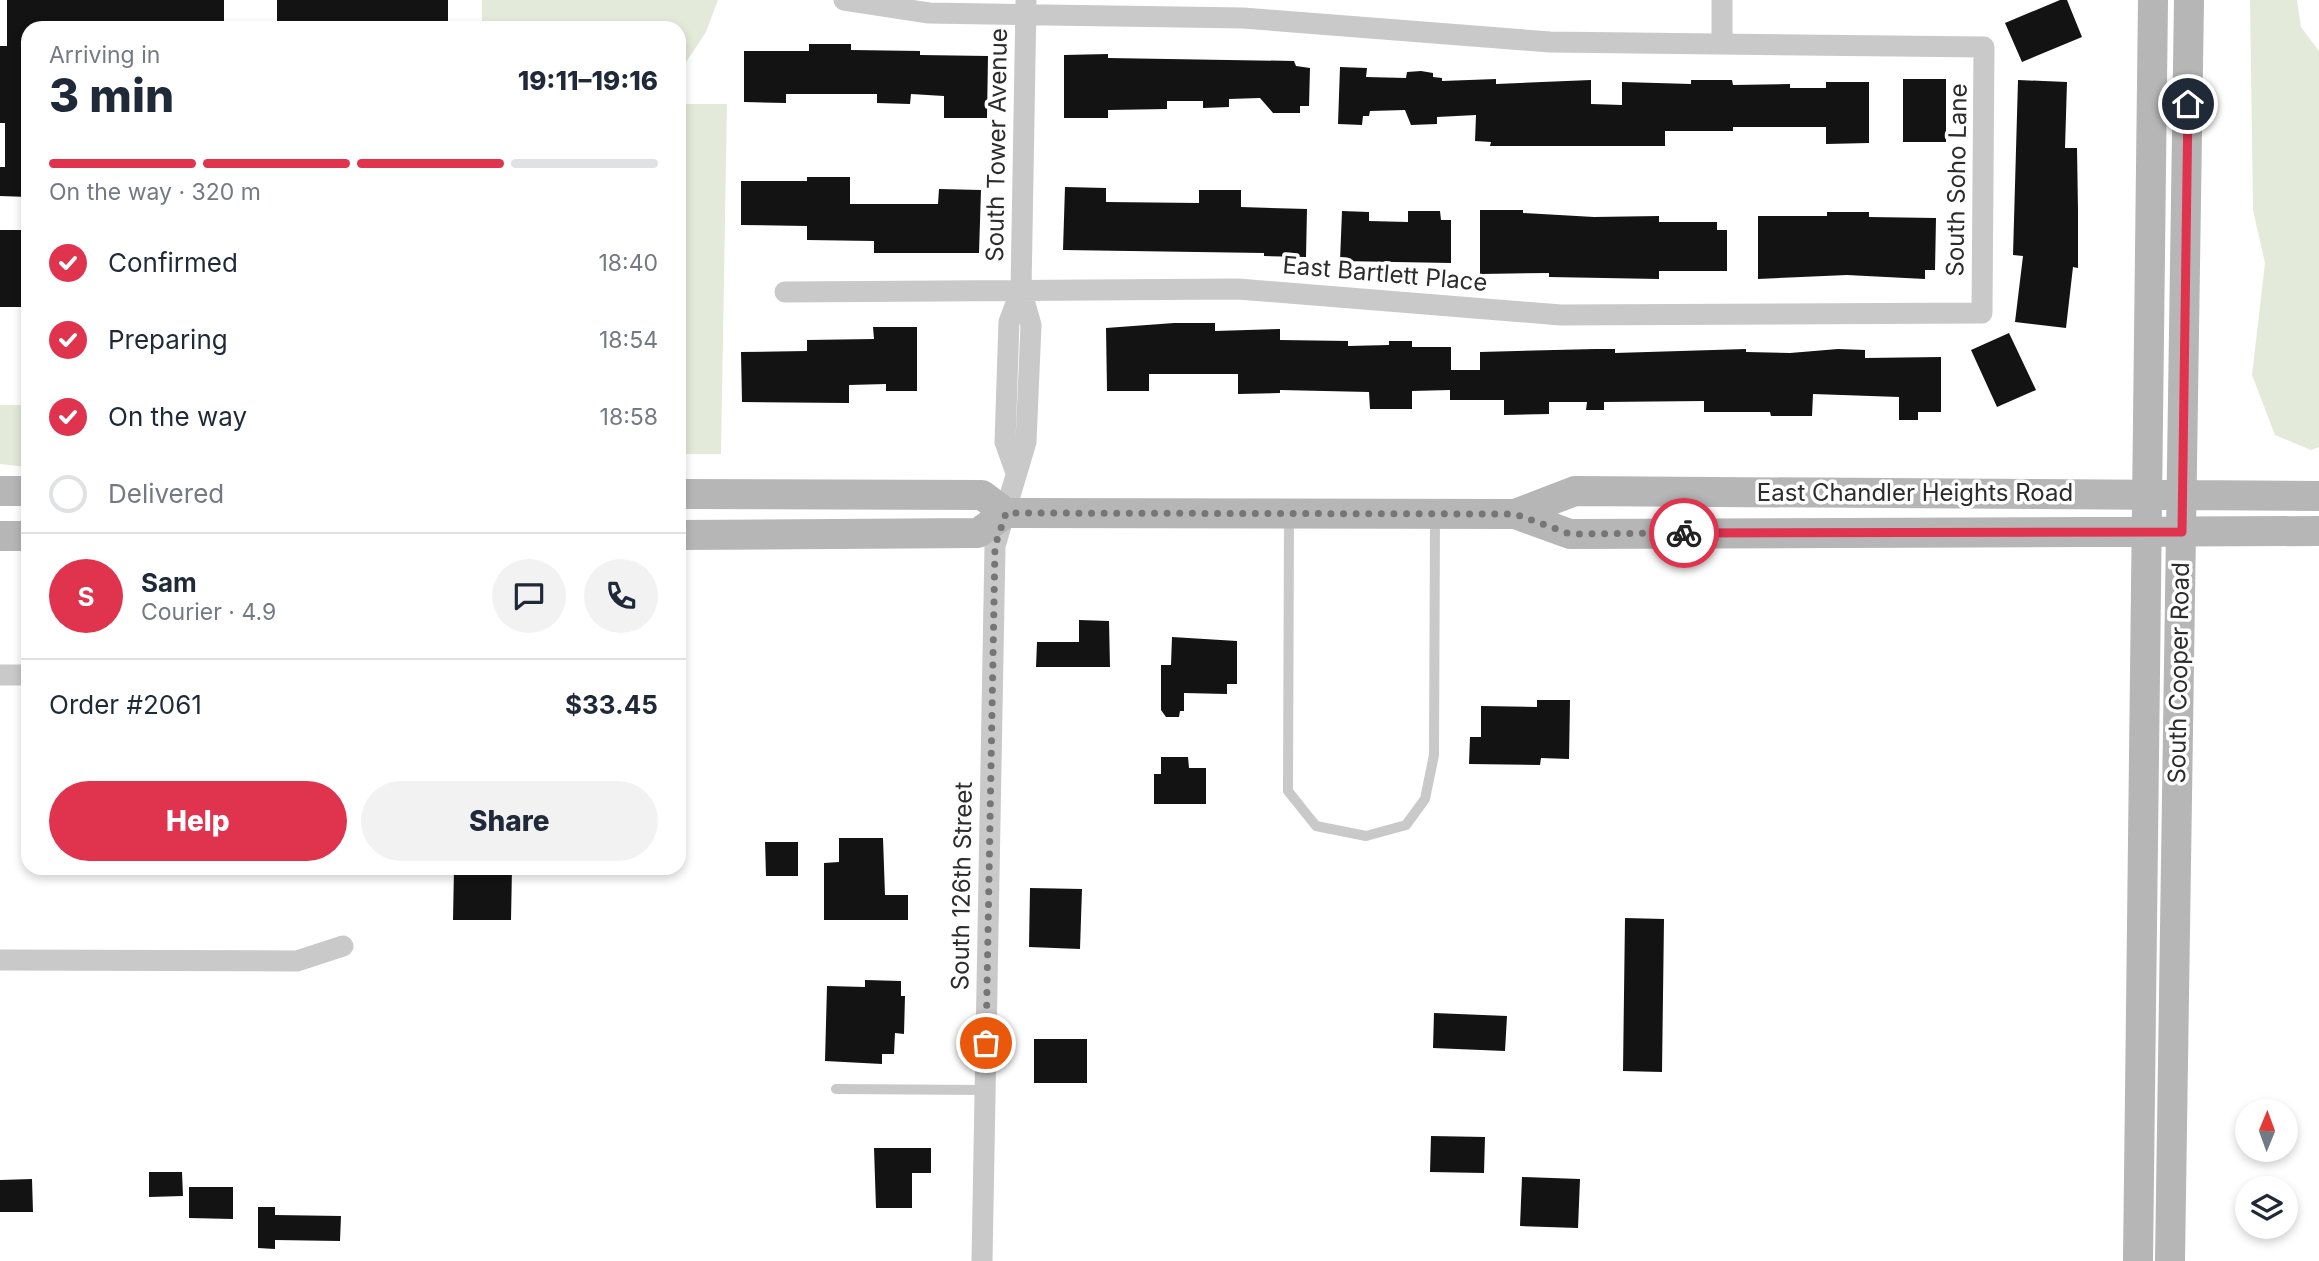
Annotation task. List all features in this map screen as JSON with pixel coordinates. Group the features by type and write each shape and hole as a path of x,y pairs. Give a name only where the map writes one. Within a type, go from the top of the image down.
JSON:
{"main road":[{"name":"South Cooper Road","path":"2138,1261 2153,0"},
{"name":"South Cooper Road","path":"2169,1261 2189,0"},
{"path":"0,492 21,491"},
{"name":"East Chandler Heights Road","path":"1006,513 1289,516 1515,514 1575,491 2319,496"},
{"path":"686,494 982,495 1006,513 978,533 686,535"},
{"name":"East Chandler Heights Road","path":"1515,514 1570,534 2319,531"},
{"path":"0,536 21,536"}],"street":[{"path":"844,0 929,13 1026,7 1243,18 1550,42 1721,43 1721,0"},
{"name":"South Tower Avenue","path":"1006,513 1015,470 1005,442 1005,429 1009,322 1021,290 1026,7"},
{"name":"South Soho Lane","path":"1721,43 1984,47 1982,313"},
{"name":"East Bartlett Place","path":"785,292 1238,289 1561,315 1982,313"},
{"name":"South 126th Street","path":"982,1261 995,546 1006,513"},
{"path":"0,675 21,675"},
{"path":"0,960 297,961 343,946"}],"lane":[{"path":"1289,516 1288,791 1316,826 1366,836 1406,825 1425,799 1434,755 1435,515"},
{"path":"836,1089 985,1090"}],"green space":[{"path":"482,0 718,0 706,32 686,62 686,21 482,21"},
{"path":"2250,0 2297,0 2301,27 2319,51 2319,447 2311,450 2275,435 2252,375 2265,263 2253,210"},
{"path":"686,104 727,104 721,454 686,454"},
{"path":"0,405 21,405 21,466 0,464"}],"building":[{"path":"7,0 224,0 224,21 21,21 21,197 0,196 0,167 5,167 5,123 0,123 0,46 7,46"},
{"path":"277,0 448,0 448,21 277,21"},
{"path":"2060,0 2067,0 2082,37 2022,62 2005,23"},
{"path":"809,44 851,44 851,50 920,51 920,55 988,56 987,118 944,118 944,96 911,94 910,104 877,103 877,94 786,94 786,103 744,102 744,51 809,51"},
{"path":"1108,54 1108,58 1294,61 1296,66 1310,68 1309,106 1300,106 1300,113 1273,113 1260,98 1229,99 1229,107 1203,108 1203,101 1167,101 1167,109 1108,110 1108,118 1064,118 1064,55"},
{"path":"1340,67 1367,68 1366,77 1406,78 1407,72 1421,71 1433,73 1433,77 1442,78 1442,81 1496,79 1496,84 1591,80 1591,104 1622,105 1622,82 1691,84 1691,80 1732,80 1733,85 1790,84 1790,88 1826,88 1826,82 1869,82 1869,143 1826,144 1826,127 1733,127 1733,131 1665,131 1665,146 1490,146 1491,142 1475,141 1476,115 1437,117 1437,124 1411,125 1405,110 1370,111 1369,116 1363,116 1362,125 1338,124"},
{"path":"1903,79 1946,79 1946,142 1903,142"},
{"path":"2018,80 2067,82 2065,148 2077,148 2078,268 2073,267 2066,328 2015,322 2023,256 2013,255"},
{"path":"807,177 850,177 850,204 938,204 939,189 981,190 979,253 874,253 874,241 807,240 807,226 741,225 741,181 807,181"},
{"path":"1065,187 1106,188 1106,202 1199,203 1199,190 1241,190 1241,207 1307,209 1306,257 1264,256 1264,253 1063,250"},
{"path":"1480,210 1523,210 1523,213 1594,217 1659,216 1659,222 1717,222 1717,230 1727,230 1727,271 1659,271 1659,279 1549,277 1549,273 1480,274"},
{"path":"1342,211 1369,212 1369,221 1408,222 1408,211 1440,211 1441,220 1451,220 1451,263 1340,261"},
{"path":"1827,212 1869,212 1869,217 1936,218 1935,270 1925,270 1925,279 1847,275 1758,279 1758,216 1827,216"},
{"path":"0,230 21,230 21,307 0,307"},
{"path":"1215,323 1215,331 1280,329 1280,340 1348,341 1348,346 1389,345 1389,341 1412,341 1412,347 1451,347 1451,370 1480,370 1480,352 1615,349 1615,353 1746,349 1746,352 1790,353 1838,349 1865,350 1865,358 1941,357 1941,412 1918,412 1918,420 1899,420 1899,397 1813,394 1812,416 1771,416 1770,412 1704,412 1704,401 1604,402 1604,410 1586,410 1587,402 1549,402 1549,414 1504,415 1504,400 1450,400 1450,390 1412,391 1412,409 1370,409 1369,392 1280,390 1280,393 1238,394 1238,374 1149,374 1149,391 1107,391 1106,328"},
{"path":"873,327 917,327 917,391 886,391 886,384 849,385 849,403 742,402 741,352 807,351 807,340 874,339"},
{"path":"2009,333 2036,390 1997,407 1971,350"},
{"path":"1079,620 1109,621 1110,667 1036,667 1037,642 1079,642"},
{"path":"1172,637 1237,641 1237,684 1227,684 1227,694 1184,693 1184,711 1180,711 1179,717 1166,717 1161,710 1161,665 1171,665"},
{"path":"1537,700 1570,700 1569,759 1541,758 1540,765 1469,764 1470,737 1481,737 1481,706 1537,707"},
{"path":"1161,757 1188,757 1189,768 1206,768 1206,804 1154,804 1154,774 1161,774"},
{"path":"839,838 883,838 885,895 908,895 908,920 824,920 824,863 839,862"},
{"path":"765,842 798,842 798,876 766,876"},
{"path":"454,875 512,875 511,920 453,920"},
{"path":"1030,888 1082,889 1080,949 1029,947"},
{"path":"1625,918 1664,919 1662,1072 1623,1071"},
{"path":"865,980 901,981 901,996 905,996 904,1034 895,1033 894,1054 882,1054 882,1064 825,1061 827,986 865,987"},
{"path":"1434,1013 1507,1016 1505,1051 1433,1048"},
{"path":"1034,1039 1087,1039 1087,1083 1034,1083"},
{"path":"1431,1136 1485,1137 1484,1173 1430,1172"},
{"path":"874,1148 931,1148 931,1173 912,1173 912,1208 876,1208"},
{"path":"149,1172 182,1172 183,1196 149,1197"},
{"path":"1522,1177 1580,1179 1578,1228 1520,1226"},
{"path":"32,1179 33,1212 0,1212 0,1180"},
{"path":"189,1187 233,1187 233,1219 189,1218"},
{"path":"258,1207 275,1207 275,1215 341,1216 340,1241 275,1240 275,1249 258,1248"}],"way so far":[{"path":"986,1043 995,546 1006,513 1289,516 1515,514 1570,534 1684,533"}],"route":[{"path":"1684,533 2182,532 2188,104"}]}
